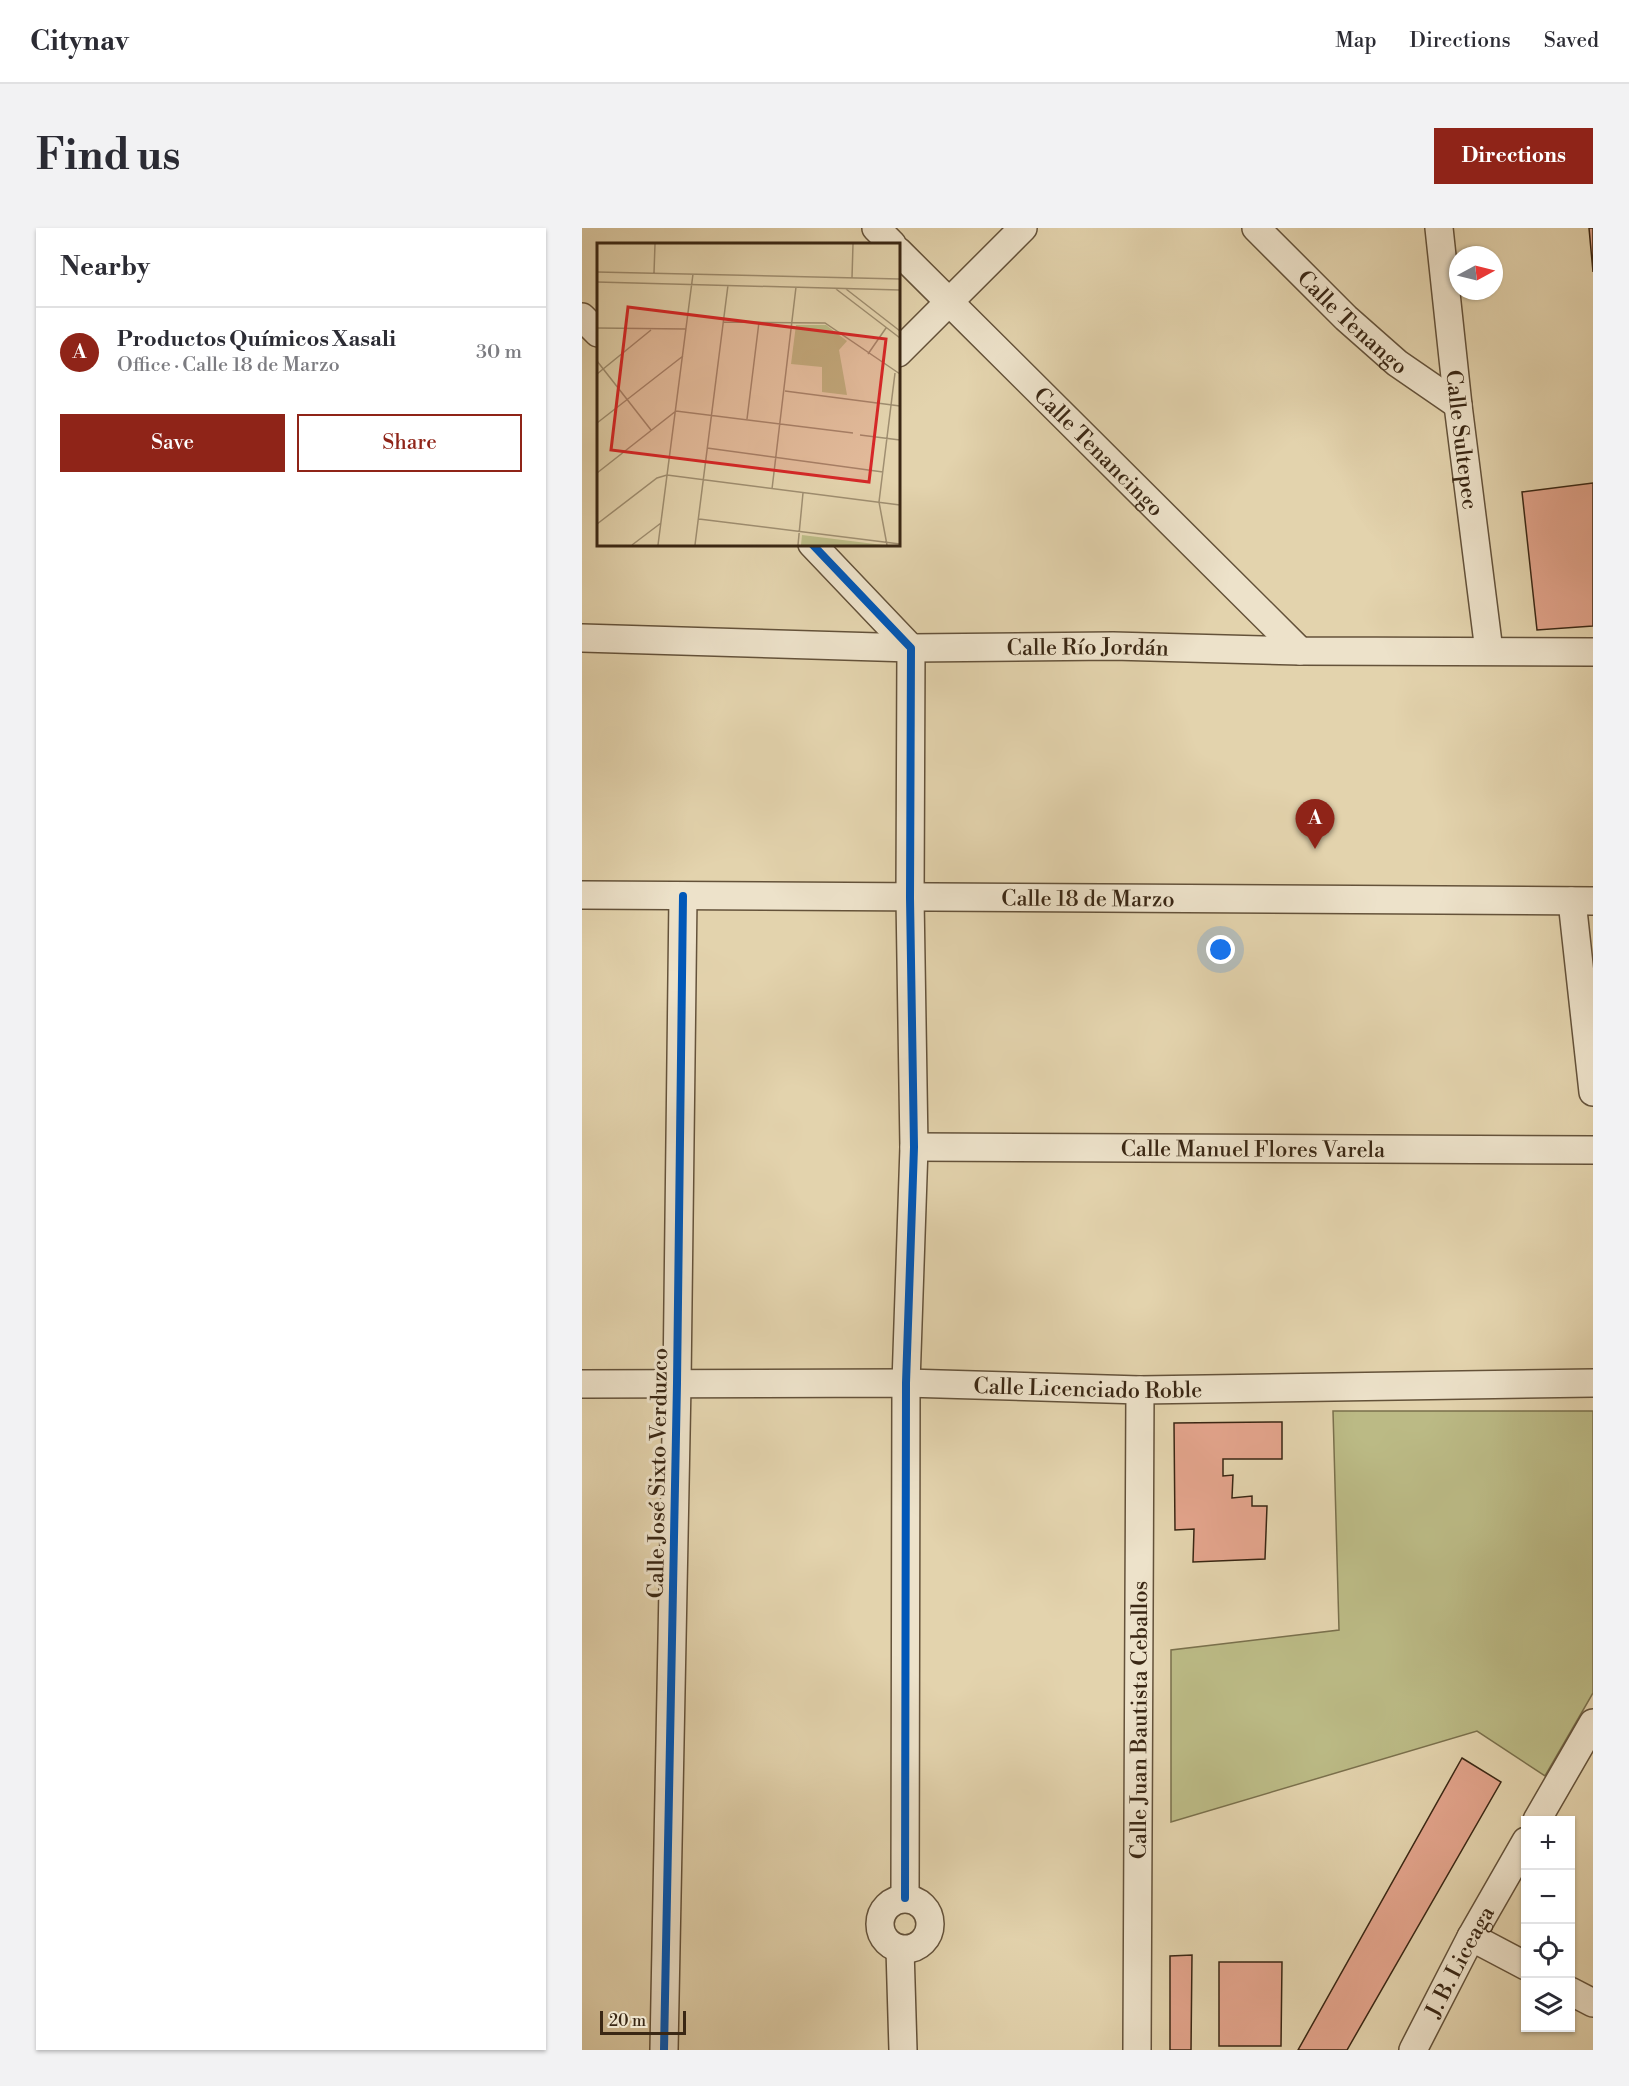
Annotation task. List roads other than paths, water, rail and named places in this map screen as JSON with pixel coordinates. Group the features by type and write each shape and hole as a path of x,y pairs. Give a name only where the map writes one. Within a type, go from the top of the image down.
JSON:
{"street":[{"path":"876,228 891,243"},
{"path":"900,351 1023,228"},
{"name":"Calle Tenango","path":"1256,228 1346,318 1397,363 1458,405"},
{"name":"Calle Sultepec","path":"1439,228 1458,405 1489,651"},
{"name":"Calle Tenancingo","path":"900,252 1300,651"},
{"path":"582,317 597,332"},
{"path":"814,546 911,648 910,898 914,1147 906,1383 905,1898 914,1899 922,1904 931,1921 926,1939 910,1949 900,1949 903,2050"},
{"name":"Calle Río Jordán","path":"582,638 911,648 1113,646 1300,651 1593,652"},
{"name":"Calle 18 de Marzo","path":"582,895 1582,901"},
{"name":"Calle José Sixto Verduzco","path":"664,2050 677,1383 683,896"},
{"path":"1582,901 1593,1092"},
{"name":"Calle Manuel Flores Varela","path":"914,1147 1593,1150"},
{"name":"Calle Licenciado Roble","path":"582,1384 906,1383 1140,1390 1593,1383"},
{"name":"Calle Juan Bautista Ceballos","path":"1137,2050 1140,1390"},
{"path":"1540,1816 1593,1723"},
{"name":"J. B. Liceaga","path":"1413,2050 1471,1937 1521,1850"},
{"path":"1471,1937 1521,1963"},
{"path":"1575,1994 1593,2003"}],"place":[{"name":"Productos Químicos Xasali","path":"1315,849"}]}
